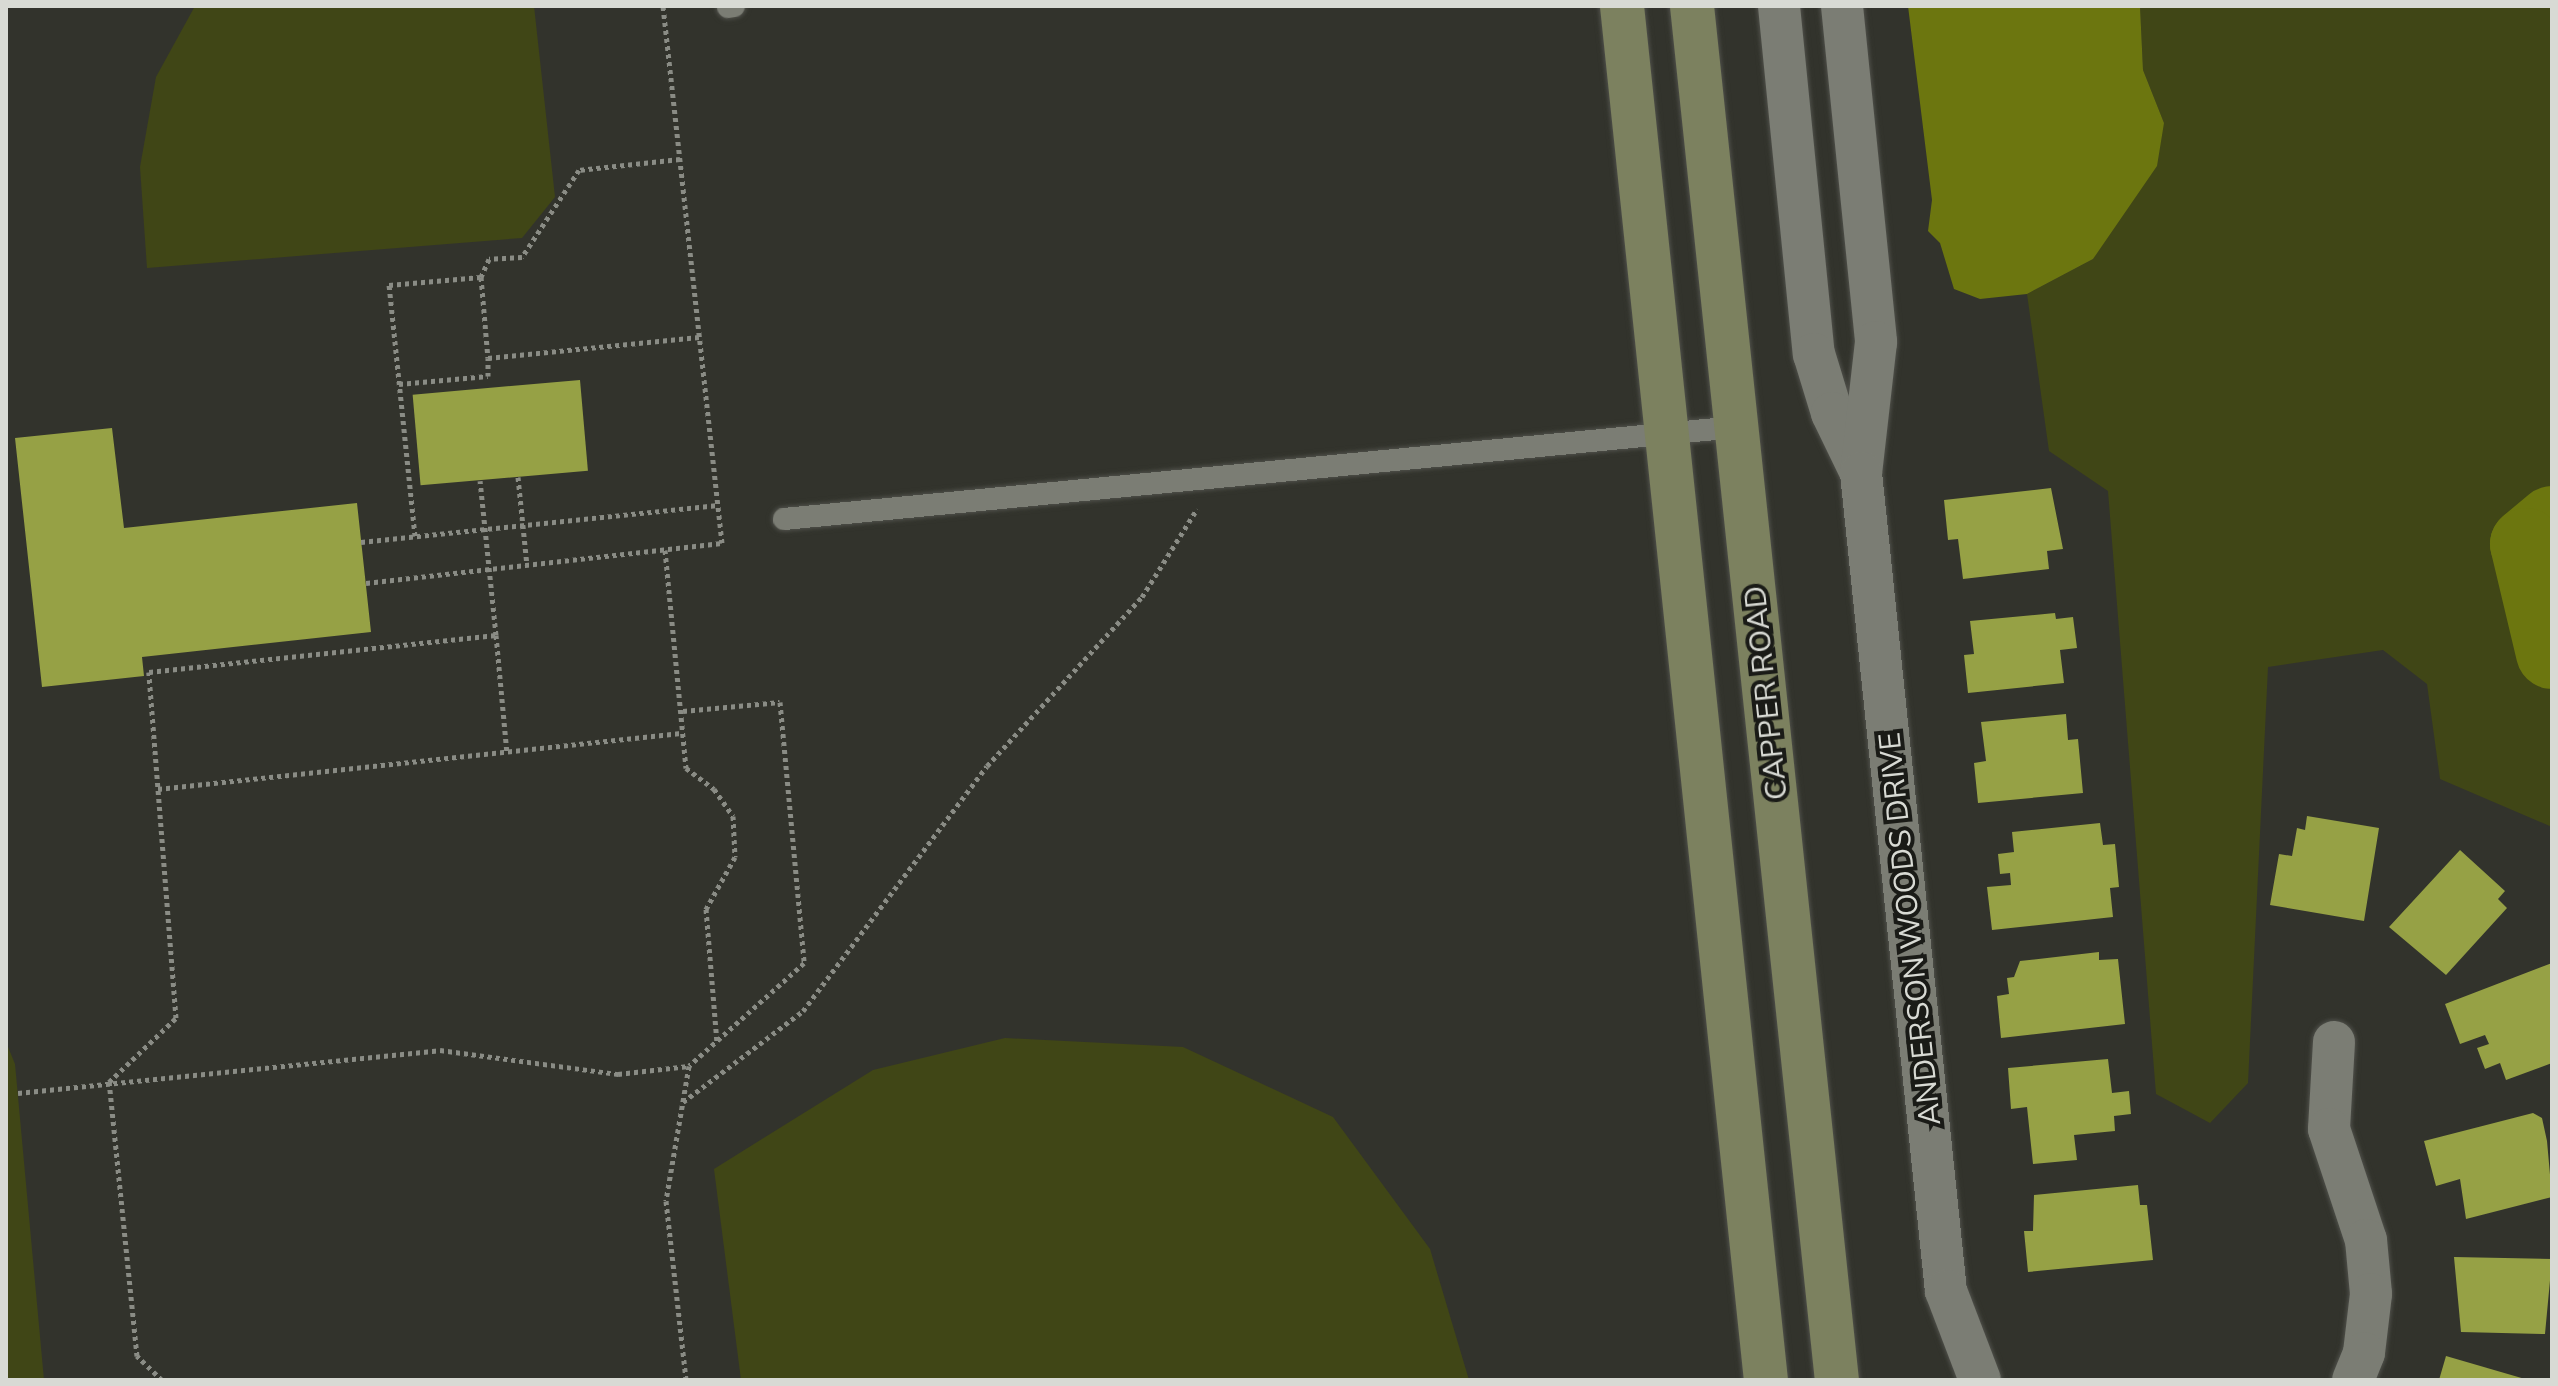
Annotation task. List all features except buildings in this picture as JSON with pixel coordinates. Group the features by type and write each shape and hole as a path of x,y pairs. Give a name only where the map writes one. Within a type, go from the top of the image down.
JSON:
{"street":[{"path":"1622,6 1766,1380"},
{"name":"CAPPER ROAD","path":"1692,6 1837,1380"},
{"name":"ANDERSON WOODS DRIVE","path":"1779,6 1814,354 1832,413 1861,473"},
{"name":"ANDERSON WOODS DRIVE","path":"1842,6 1876,342 1861,473 1946,1291 1980,1380"},
{"path":"2334,1042 2329,1129 2366,1240 2371,1294 2364,1353 2353,1380"}],"lane":[{"path":"784,519 1736,427"}],"path":[{"path":"366,583 722,543 663,6"},
{"path":"399,384 488,376 481,277 489,259 522,257 579,170 680,159"},
{"path":"415,536 389,285 481,277"},
{"path":"488,358 699,337"},
{"path":"683,1103 803,1011 987,766 1142,597 1217,476"},
{"path":"518,477 527,565"},
{"path":"480,481 507,753"},
{"path":"361,542 718,505"},
{"path":"665,550 683,711 681,733 686,768 714,789 733,816 735,857 706,909 717,1042"},
{"path":"109,1082 176,1018 149,672 496,635"},
{"path":"18,1093 440,1050 618,1074 689,1066 804,963 780,702 683,711"},
{"path":"158,789 301,771 341,773 410,758 459,761 681,733"},
{"path":"686,1380 666,1201 689,1066"},
{"path":"109,1082 137,1356 162,1380"}],"shaded area":[{"path":"195,6 534,6 555,197 522,238 147,268 140,167 156,77"},
{"path":"1908,6 2140,6 2143,70 2164,123 2157,166 2093,259 2027,294 1980,299 1954,289 1940,243 1928,231 1932,200"},
{"path":"2140,6 2552,6 2552,827 2440,779 2427,684 2383,650 2268,667 2248,1083 2210,1123 2156,1094 2108,491 2049,451 2027,294 2093,259 2164,123 2143,70"},
{"path":"1005,1038 1183,1047 1333,1117 1430,1249 1469,1380 741,1380 714,1169 873,1070"},
{"path":"6,1042 15,1064 44,1380 6,1380"}],"waterway":[{"path":"2552,522 2526,544 2552,653"}]}
